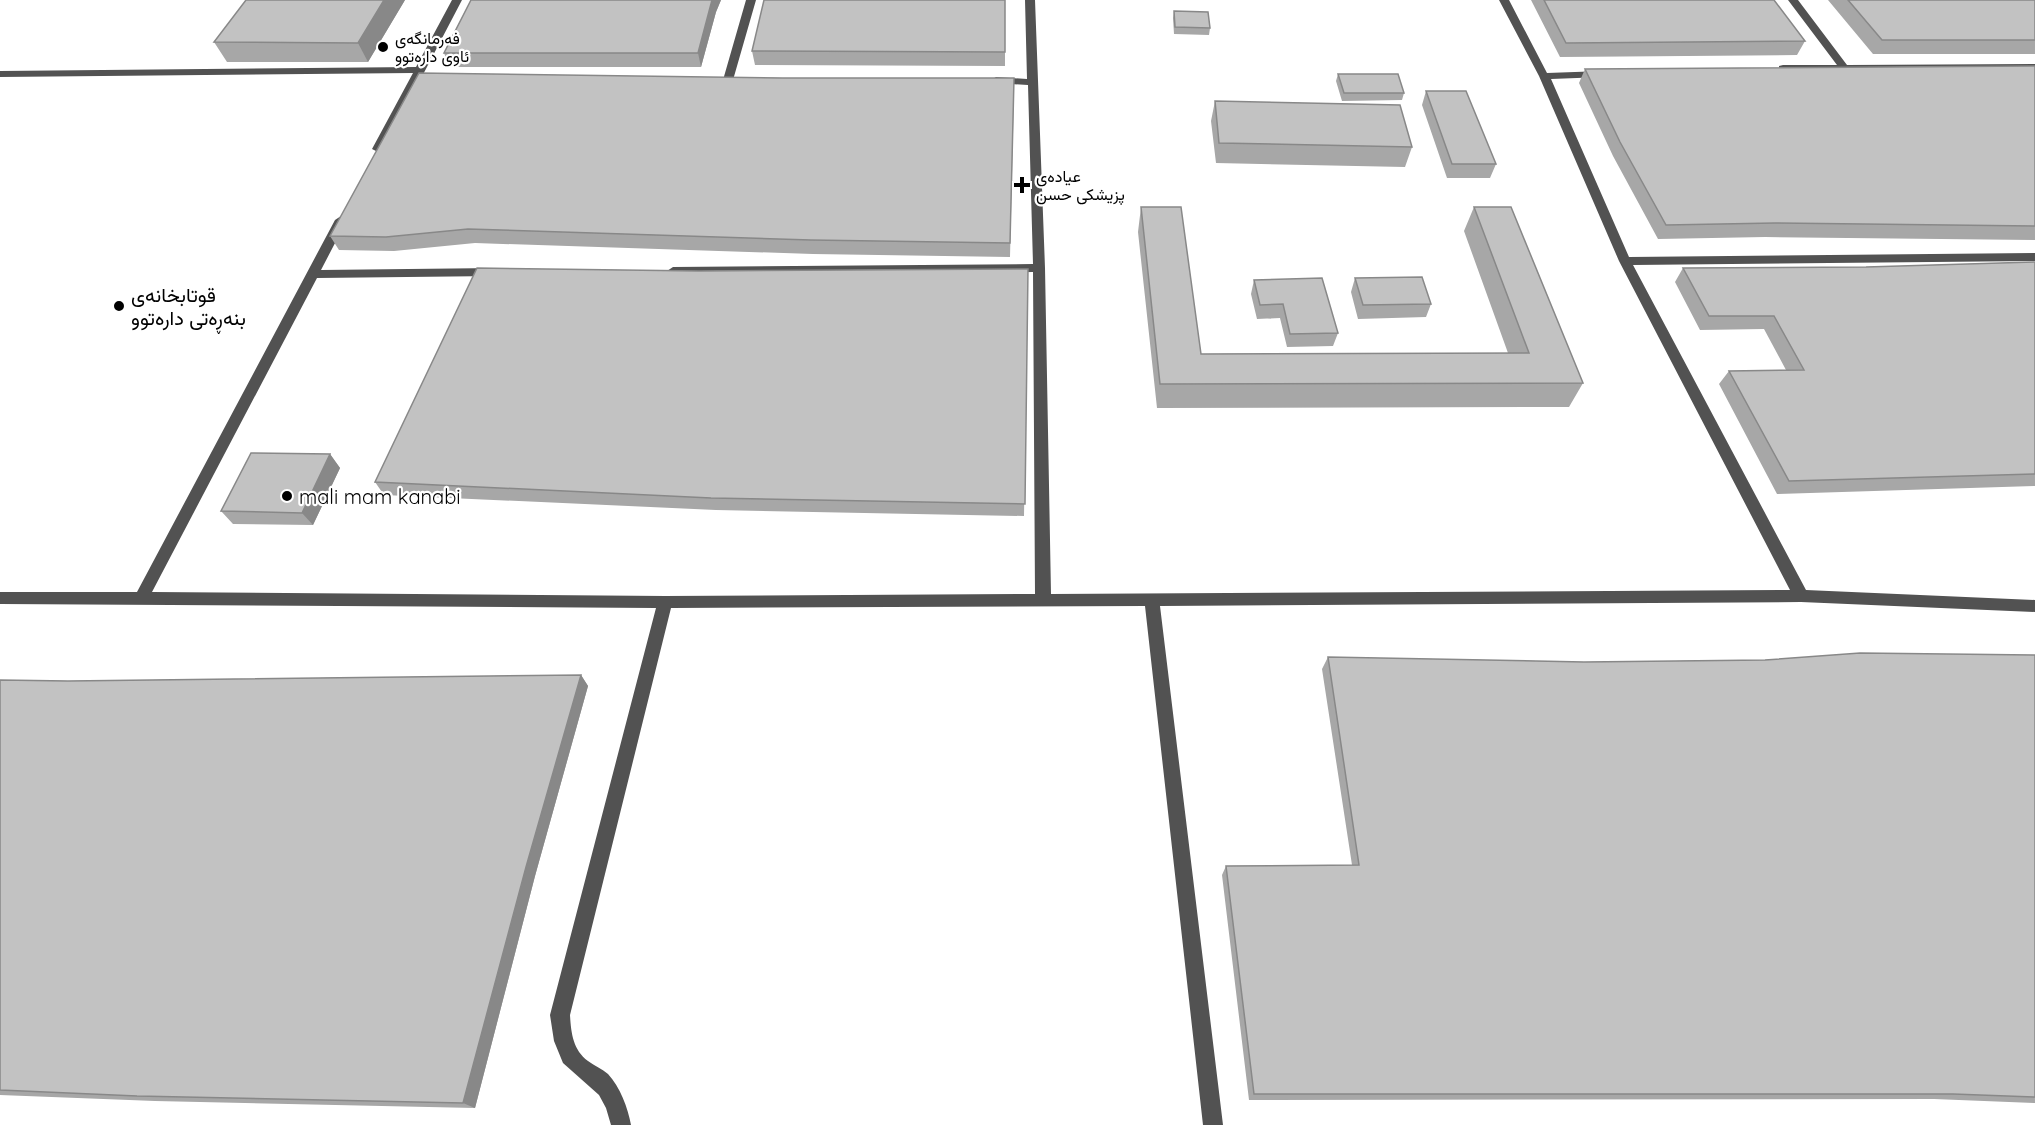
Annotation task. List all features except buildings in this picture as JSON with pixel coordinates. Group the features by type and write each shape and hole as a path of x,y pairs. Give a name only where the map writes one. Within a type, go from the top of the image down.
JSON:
{"street":[{"path":"371,162 420,77 457,0"},
{"path":"728,80 751,0"},
{"path":"1030,0 1039,268 1043,600"},
{"path":"1504,0 1544,76 1625,261 1801,596"},
{"path":"1794,0 1843,66"},
{"path":"1771,69 1843,66 2035,67"},
{"path":"0,74 420,77"},
{"path":"1544,76 1616,74"},
{"path":"981,80 1032,82"},
{"path":"142,597 345,213"},
{"path":"1625,261 2035,257"},
{"path":"656,271 1039,268"},
{"path":"313,274 514,272"},
{"path":"0,598 142,597 665,602 1801,596 2035,606"},
{"path":"1152,599 1213,1125"},
{"path":"621,1125 612,1098 599,1080 583,1071 570,1057 562,1037 560,1015 665,602"}],"place":[{"name":"فەرمانگەی ئاوی دارەتوو","path":"383,47"},
{"name":"عیادەی پزیشکی حسن","path":"1022,185"},
{"name":"قوتابخانەی بنەڕەتی دارەتوو","path":"119,306"},
{"name":"mali mam kanabi","path":"287,496"}]}
